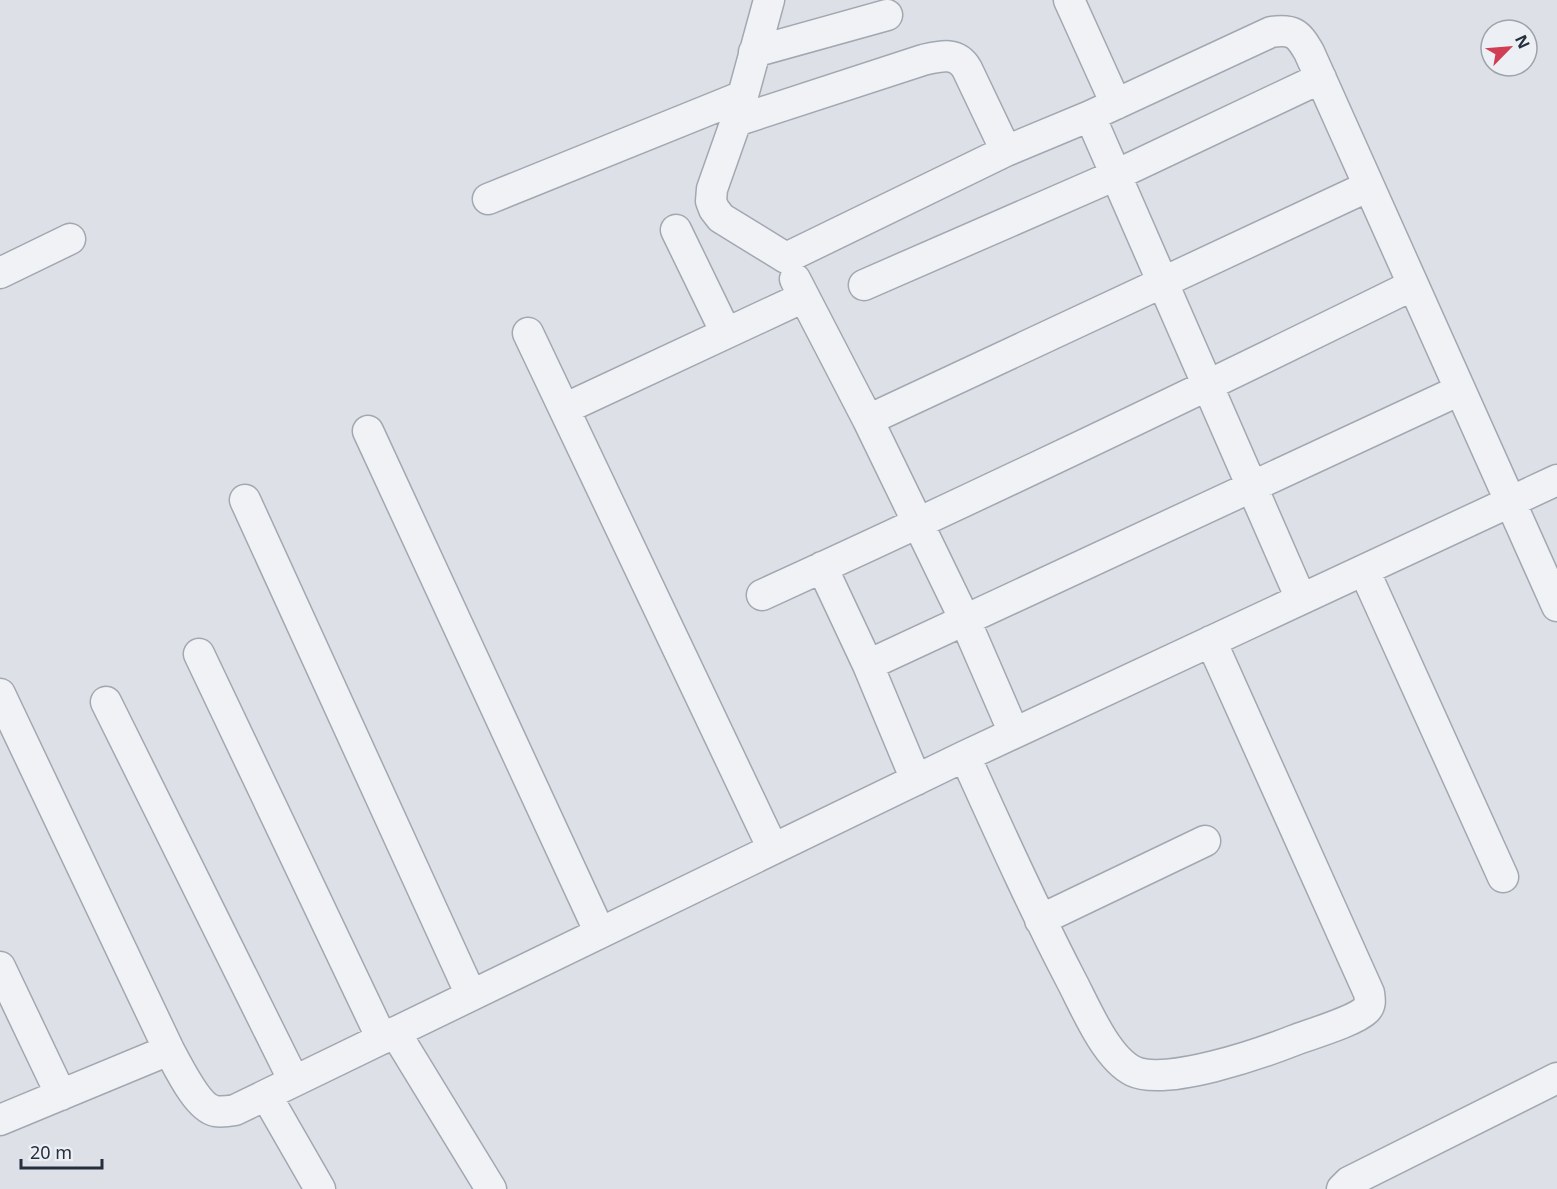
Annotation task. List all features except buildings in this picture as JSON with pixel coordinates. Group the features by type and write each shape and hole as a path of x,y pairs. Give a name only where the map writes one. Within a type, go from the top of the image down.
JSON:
{"street":[{"path":"769,0 740,109 712,189 711,201 721,218 786,258 919,523 965,620 1014,733"},
{"path":"1069,0 1103,110 1116,175 1302,599"},
{"path":"754,52 887,15"},
{"path":"786,258 1006,151 1103,110 1271,32 1290,31 1300,37 1321,78 1557,606"},
{"path":"488,199 740,109 938,57 954,56 960,59 1006,151"},
{"path":"864,285 1116,175 1321,78"},
{"path":"868,420 1369,186"},
{"path":"676,230 726,333"},
{"path":"0,273 70,239"},
{"path":"762,595 1208,386 1413,285"},
{"path":"564,409 804,297"},
{"path":"528,333 772,849"},
{"path":"868,665 1460,390"},
{"path":"368,431 600,933"},
{"path":"0,694 169,1050 191,1089 205,1105 214,1111 235,1110 965,756 1557,480"},
{"path":"244,500 471,995"},
{"path":"822,567 868,665 916,780"},
{"path":"1364,570 1503,877"},
{"path":"965,756 1040,920 1105,1042 1123,1064 1140,1073 1178,1074 1264,1053 1349,1020 1367,1009 1370,1002 1369,993 1211,641"},
{"path":"199,654 388,1036 490,1189"},
{"path":"106,702 294,1081"},
{"path":"1040,920 1205,841"},
{"path":"0,967 61,1095"},
{"path":"0,1120 169,1050"},
{"path":"1342,1189 1348,1182 1557,1078"},
{"path":"266,1095 320,1189"}]}
